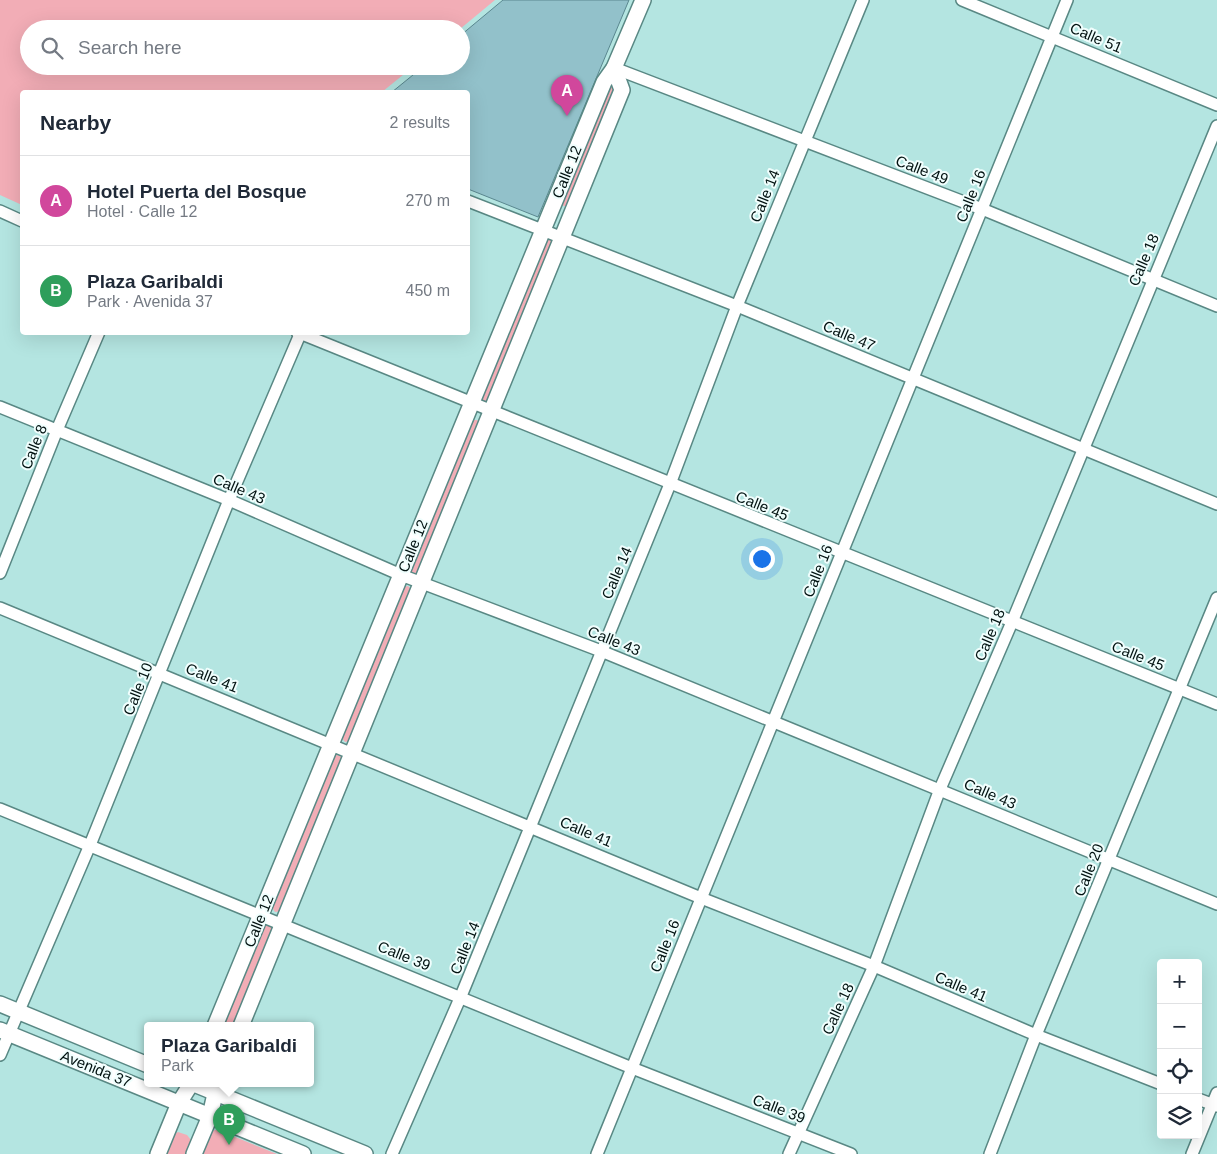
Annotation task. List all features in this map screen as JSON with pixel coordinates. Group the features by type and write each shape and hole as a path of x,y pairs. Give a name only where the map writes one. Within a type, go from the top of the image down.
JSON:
{"street":[{"name":"Calle 12","path":"217,1022 604,82 614,68 643,0"},
{"name":"Calle 14","path":"392,1154 461,996 531,825 670,484 737,306 863,0"},
{"name":"Calle 51","path":"962,0 1217,105"},
{"name":"Calle 16","path":"597,1154 1067,0"},
{"name":"Calle 12","path":"243,1022 622,90 614,68"},
{"name":"Calle 49","path":"614,68 982,209 1217,306"},
{"name":"Calle 18","path":"789,1154 874,966 940,790 1012,622 1082,448 1217,126"},
{"name":"Calle 47","path":"470,202 737,306 1217,504"},
{"path":"0,212 20,220"},
{"name":"Calle 8","path":"0,573 57,430 99,335"},
{"name":"Calle 10","path":"0,1055 4,1032 17,1011 90,845 229,500 299,335"},
{"name":"Calle 45","path":"305,335 841,554 1217,704"},
{"name":"Calle 43","path":"0,407 229,500 401,575 601,651 1108,861 1217,904"},
{"name":"Calle 20","path":"990,1154 1036,1035 1217,598"},
{"name":"Calle 41","path":"0,608 531,825 701,898 874,966 1036,1035 1157,1082"},
{"name":"Calle 39","path":"0,809 461,996 632,1068 851,1154"},
{"name":"Avenida 37","path":"0,1004 144,1063"},
{"name":"Avenida 37","path":"4,1032 303,1154"},
{"path":"158,1154 179,1103 191,1087"},
{"path":"194,1154 210,1116 216,1088 365,1154"},
{"path":"1192,1154 1216,1101 1202,1099"}],"shaded area":[{"path":"0,0 495,0 470,21 20,20 20,75 403,75 384,90 20,90 20,204 0,195"},
{"path":"608,86 615,87 566,207 560,204"},
{"path":"546,238 553,239 489,404 478,400"},
{"path":"471,420 477,420 480,423 419,574 413,574 410,570"},
{"path":"408,586 412,590 350,741 345,742 342,738 403,587"},
{"path":"335,754 344,758 281,911 275,912 272,907"},
{"path":"266,922 274,925 237,1022 224,1022"},
{"path":"215,1130 277,1154 200,1154 212,1131"},
{"path":"178,1132 187,1135 191,1140 187,1154 164,1154 173,1135"}],"building":[{"path":"503,0 629,0 538,217 470,190 470,90 394,90 413,75 470,75 470,28"}],"place":[{"name":"Hotel Puerta del Bosque","path":"567,116"},
{"name":"Plaza Garibaldi","path":"229,1145"}]}
